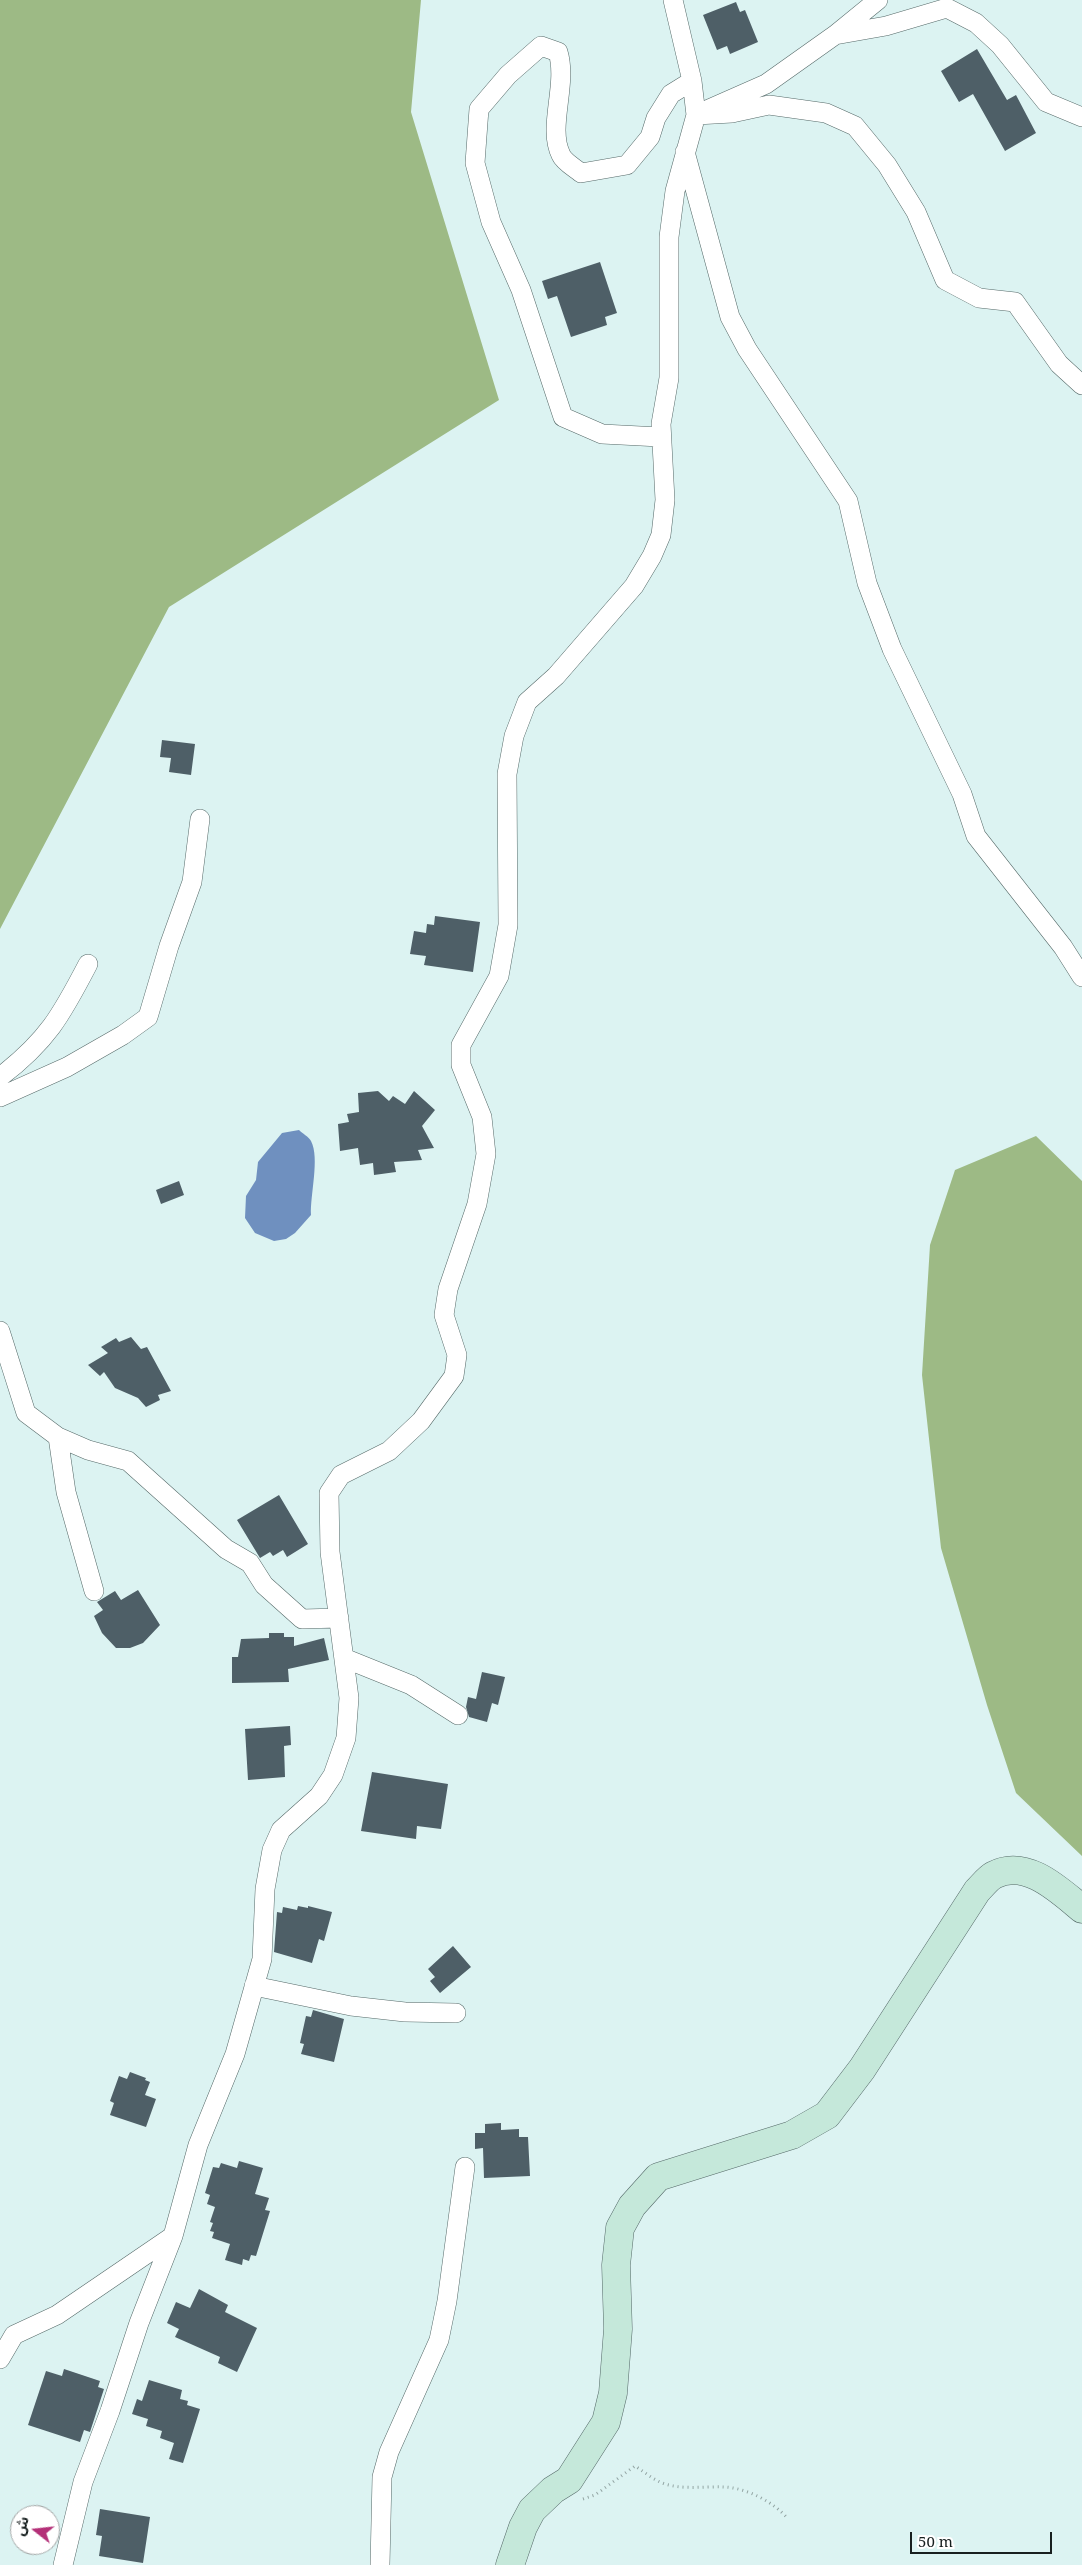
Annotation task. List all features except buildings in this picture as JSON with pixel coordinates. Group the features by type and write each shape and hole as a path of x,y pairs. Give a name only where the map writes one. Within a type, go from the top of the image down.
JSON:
{"main road":[{"path":"510,2565 523,2526 532,2510 554,2490 569,2480 606,2422 613,2394 618,2329 616,2265 620,2228 632,2206 658,2177 792,2135 827,2115 862,2069 977,1891 993,1876 1008,1870 1027,1872 1056,1886 1082,1909"}],"street":[{"path":"63,2565 83,2482 172,2236 198,2145 235,2054 262,1959 265,1889 272,1850 281,1830 319,1796 332,1775 346,1738 349,1698 330,1552 329,1493 341,1475 389,1451 415,1427 454,1376 457,1355 444,1315 448,1289 477,1204 486,1154 482,1117 461,1065 461,1045 499,976 508,925 507,774 514,736 527,702 556,676 597,631 634,586 652,556 661,535 665,500 660,437 669,378 669,237 675,191 696,115 692,81 673,0"},
{"path":"696,115 766,84 835,35 878,0"},
{"path":"835,35 886,26 947,8 976,23 1000,45 1046,102 1082,117"},
{"path":"660,437 602,434 563,417 521,290 491,222 476,163 479,109 508,75 541,46 558,52 562,66 556,126 561,156 581,173 627,165 650,137 656,118 671,94 692,81"},
{"path":"696,115 732,113 768,105 826,113 855,126 886,165 916,212 945,280 980,298 1015,302 1059,364 1082,385"},
{"path":"685,152 730,317 747,349 848,501 867,583 892,650 962,794 976,836 1062,946 1082,976"},
{"path":"0,1097 67,1067 123,1035 148,1017 169,946 192,882 200,819"},
{"path":"0,1078 26,1057 48,1034 66,1008 88,964"},
{"path":"0,1331 26,1413 58,1437 88,1450 128,1461 226,1549 250,1563 264,1585 302,1620 339,1618"},
{"path":"58,1437 66,1492 94,1591"},
{"path":"344,1658 411,1685 458,1715"},
{"path":"254,1986 351,2006 405,2012 456,2014"},
{"path":"380,2565 382,2477 392,2445 439,2340 447,2301 465,2167"},
{"path":"0,2359 14,2335 57,2315 172,2236"}],"path":[{"path":"578,2500 595,2495 636,2466 659,2482 694,2488 726,2487 750,2494 777,2506 788,2519"}],"green space":[{"path":"0,0 421,0 411,112 499,400 169,607 0,929"},
{"path":"1036,1136 1082,1181 1082,1856 1016,1793 987,1705 941,1548 922,1375 930,1245 955,1170"}],"water":[{"path":"299,1130 310,1140 314,1148 315,1167 311,1215 295,1233 286,1239 274,1241 255,1233 245,1218 246,1196 256,1180 258,1162 282,1133"}]}
